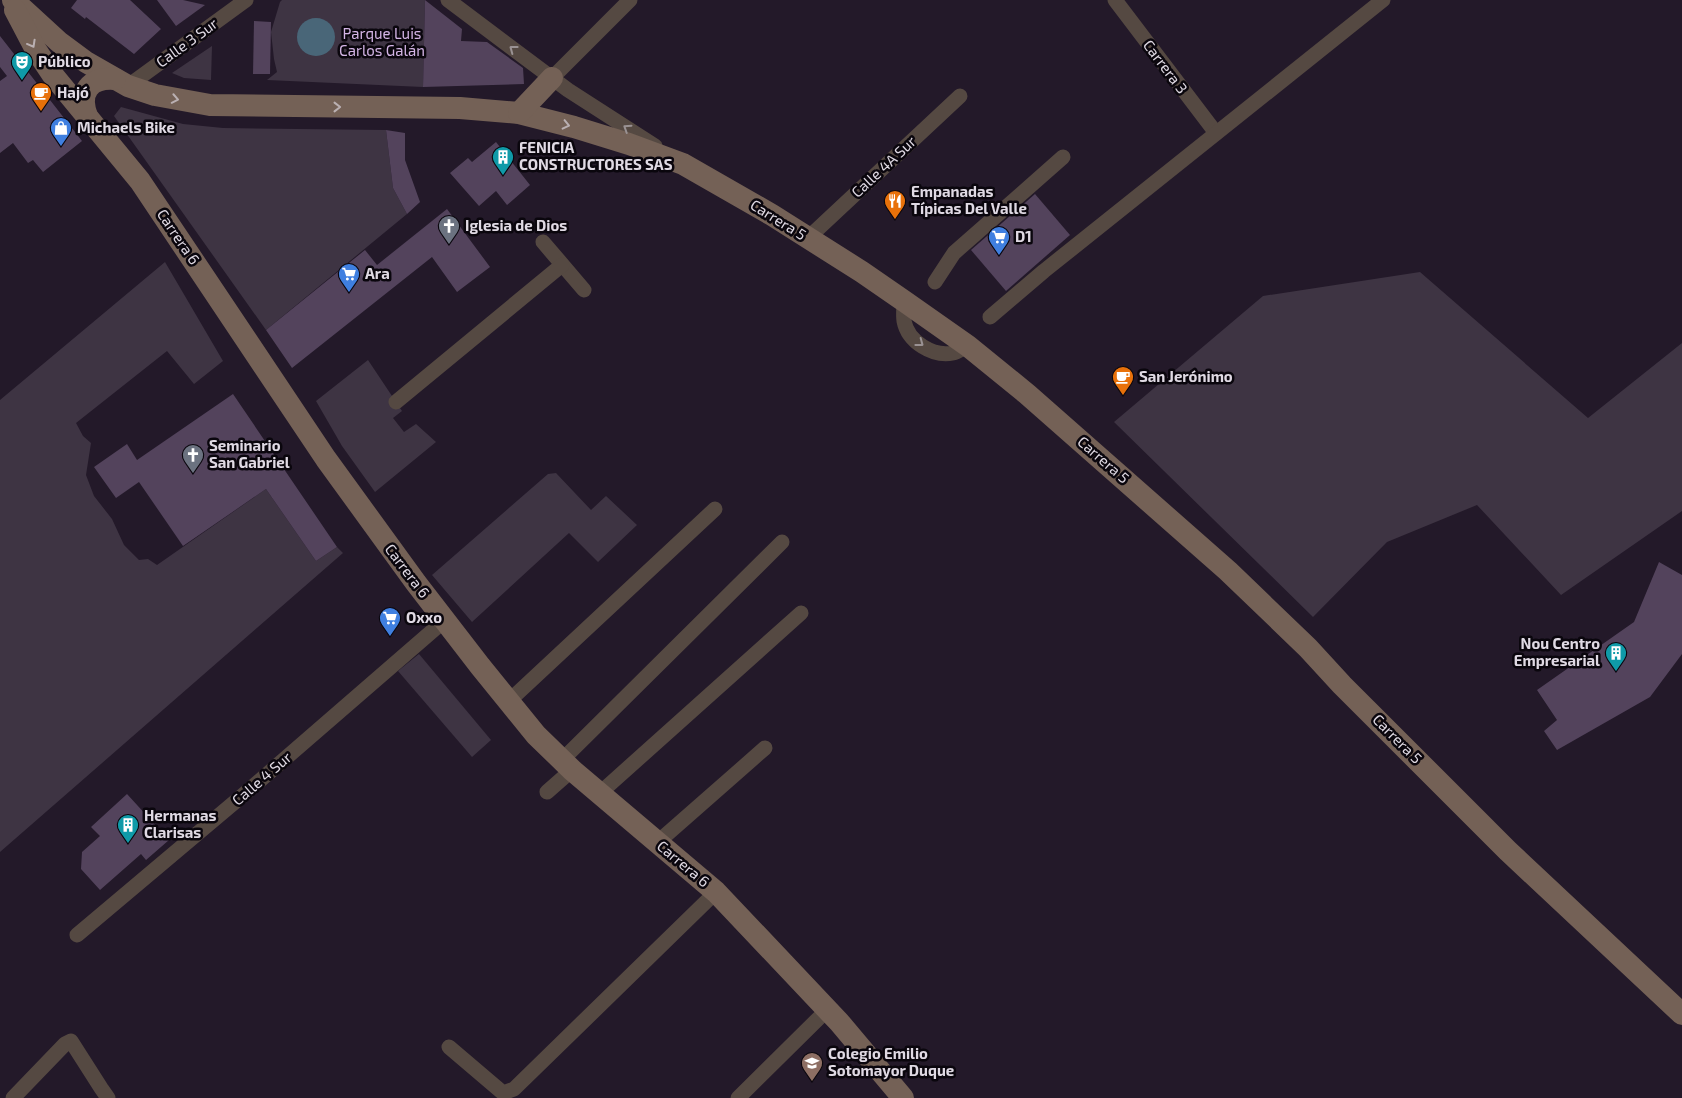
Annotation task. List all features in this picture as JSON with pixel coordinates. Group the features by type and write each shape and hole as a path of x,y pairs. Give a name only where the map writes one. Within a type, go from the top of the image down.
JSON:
{"main road":[{"name":"Carrera 6","path":"12,0 59,42 86,62 122,82 155,95 210,105 460,108 519,114 574,127 629,144 683,164"},
{"name":"Carrera 6","path":"12,0 25,30 46,66 70,98 140,181 326,459 416,584 509,701 536,734 567,765 716,892 839,1022 903,1098"},
{"path":"87,116 84,96 88,87 96,81 105,78 122,82"},
{"path":"519,114 552,78"},
{"name":"Carrera 5","path":"683,164 740,196 862,272 968,346 1028,394 1228,572 1308,648 1508,851 1682,1014"}],"street":[{"name":"Calle 3 Sur","path":"122,82 246,0"},
{"name":"Carrera 5","path":"448,0 552,78 683,164"},
{"path":"552,78 630,0"},
{"name":"Carrera 3","path":"1115,0 1216,133"},
{"path":"990,317 1044,271 1383,0"},
{"name":"Calle 4A Sur","path":"808,238 960,96"},
{"path":"935,282 954,253 1063,157"},
{"path":"543,242 584,290"},
{"path":"396,402 562,265"},
{"path":"509,701 715,509"},
{"path":"548,792 567,765 782,542"},
{"path":"600,793 801,613"},
{"name":"Calle 4 Sur","path":"77,935 242,796 445,620"},
{"path":"658,842 765,748"},
{"path":"450,1047 503,1093 514,1088 716,892"},
{"path":"738,1098 827,1010"},
{"path":"12,1098 65,1044 72,1040 108,1098"}],"green space":[{"name":"Parque Luis Carlos Galán","path":"282,0 425,0 423,87 267,80 277,72 271,32"},
{"path":"212,46 211,80 184,78 172,73"},
{"path":"121,107 183,124 223,128 386,130 393,188 407,214 266,330 114,116"},
{"path":"165,262 223,361 194,384 167,351 76,423 83,436 91,443 86,475 94,496 112,519 124,545 139,560 148,559 157,565 266,489 316,561 337,547 343,553 0,852 0,400"},
{"path":"1420,272 1588,418 1682,343 1682,511 1561,595 1477,505 1387,542 1313,617 1114,422 1263,296"},
{"path":"368,360 402,411 393,418 404,432 416,424 436,442 375,492 342,446 316,401"},
{"path":"556,473 591,510 606,496 637,525 598,562 569,533 472,622 432,575 548,474"},
{"path":"419,654 491,740 472,757 398,671"}],"water":[{"path":"316,18 329,24 335,37 329,50 316,56 303,50 297,37 303,24"}],"building":[{"path":"77,0 130,0 161,29 134,54 86,17 85,19 71,8"},
{"path":"157,0 183,0 205,5 176,26"},
{"path":"425,0 462,29 461,41 487,42 523,68 524,84 423,87"},
{"path":"254,21 271,22 270,74 253,74"},
{"path":"0,36 82,141 43,172 33,160 28,163 13,143 0,153 0,81 7,76 0,67"},
{"path":"386,130 405,133 405,160 420,202 407,214 393,188"},
{"name":"FENICIA CONSTRUCTORES SAS","path":"496,142 530,185 507,205 496,191 479,206 450,173 468,158 472,162"},
{"path":"1035,194 1070,235 1006,291 971,250"},
{"name":"Ara","path":"447,209 490,267 457,292 432,257 292,368 266,330 365,250 377,265"},
{"name":"Seminario San Gabriel","path":"233,394 337,547 316,561 266,489 183,546 139,482 116,498 94,467 127,444 137,460"},
{"name":"Nou Centro Empresarial","path":"1659,562 1682,575 1682,654 1650,697 1557,750 1544,731 1557,720 1537,690 1634,622"},
{"name":"Hermanas Clarisas","path":"127,794 169,840 146,860 141,854 100,890 81,869 82,852 100,836 91,827"}],"place":[{"name":"Público","path":"22,81"},
{"name":"Hajó","path":"41,112"},
{"name":"Michaels Bike","path":"61,147"},
{"name":"FENICIA CONSTRUCTORES SAS","path":"503,176"},
{"name":"Empanadas Típicas Del Valle","path":"895,220"},
{"name":"Iglesia de Dios","path":"449,245"},
{"name":"D1","path":"999,256"},
{"name":"Ara","path":"349,293"},
{"name":"San Jerónimo","path":"1123,396"},
{"name":"Seminario San Gabriel","path":"193,474"},
{"name":"Oxxo","path":"390,637"},
{"name":"Nou Centro Empresarial","path":"1616,672"},
{"name":"Hermanas Clarisas","path":"128,844"},
{"name":"Colegio Emilio Sotomayor Duque","path":"812,1082"}]}
